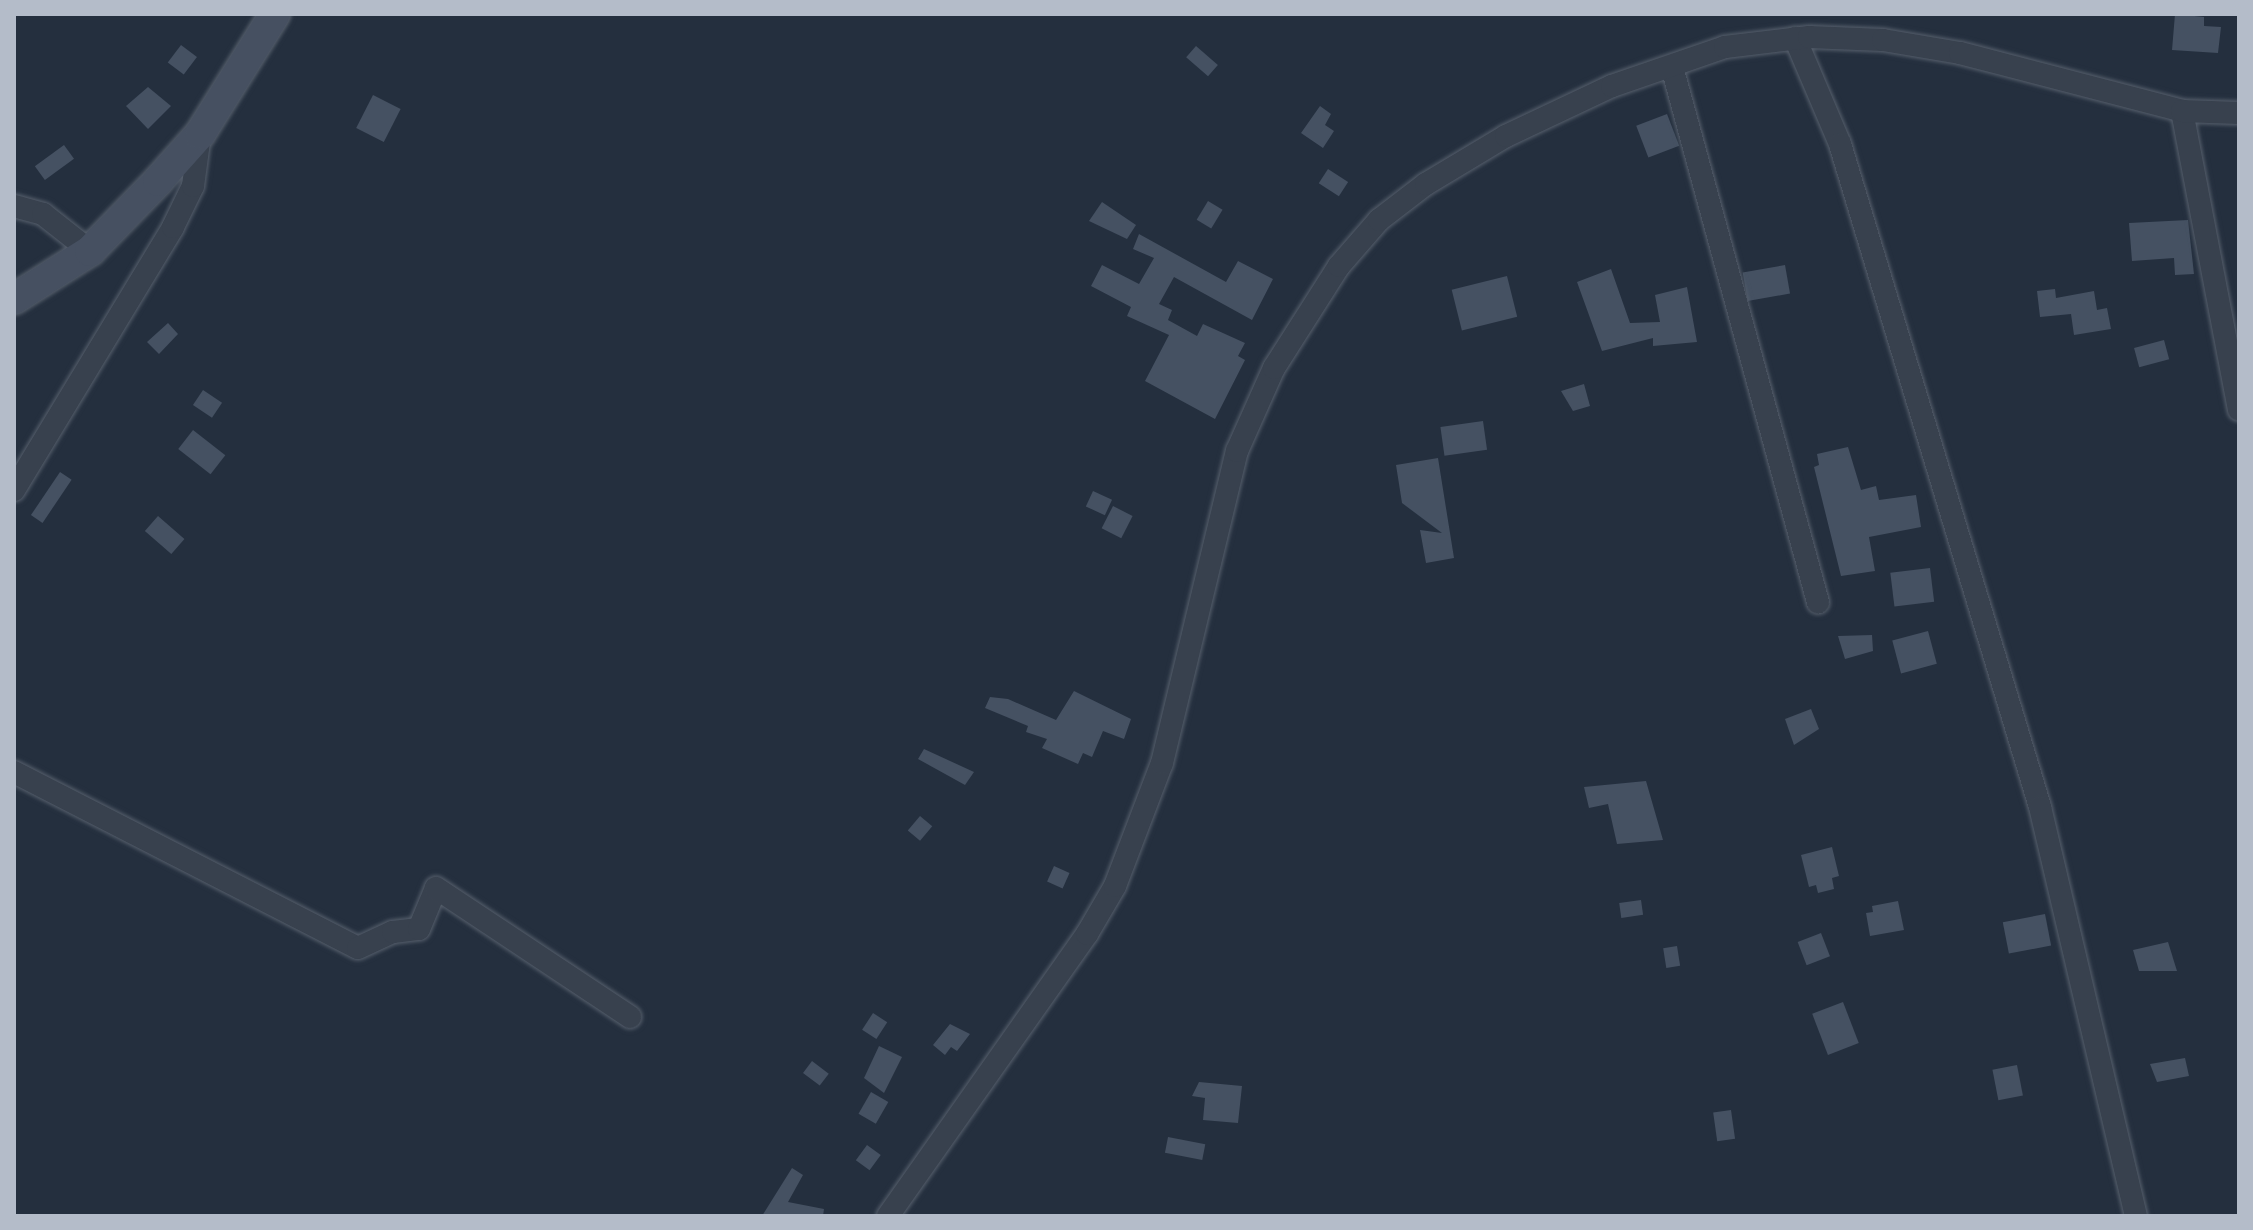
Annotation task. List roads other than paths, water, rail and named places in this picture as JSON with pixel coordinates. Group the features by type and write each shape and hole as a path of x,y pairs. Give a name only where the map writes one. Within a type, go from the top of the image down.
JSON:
{"main road":[{"path":"14,299 90,251 200,134 275,14"}],"street":[{"path":"1795,38 1840,144 2040,807 2136,1216"},
{"path":"888,1216 1087,934 1115,886 1162,763 1237,451 1274,368 1339,266 1379,220 1506,136 1612,86 1725,47 1795,38 1883,40 1960,53 2182,111 2239,113"},
{"path":"1672,67 1818,602"},
{"path":"2182,111 2239,410"},
{"path":"14,490 173,227 193,186 200,134"},
{"path":"14,206 43,214 90,251"},
{"path":"14,772 358,948 393,932 419,929 436,888 630,1017"}]}
